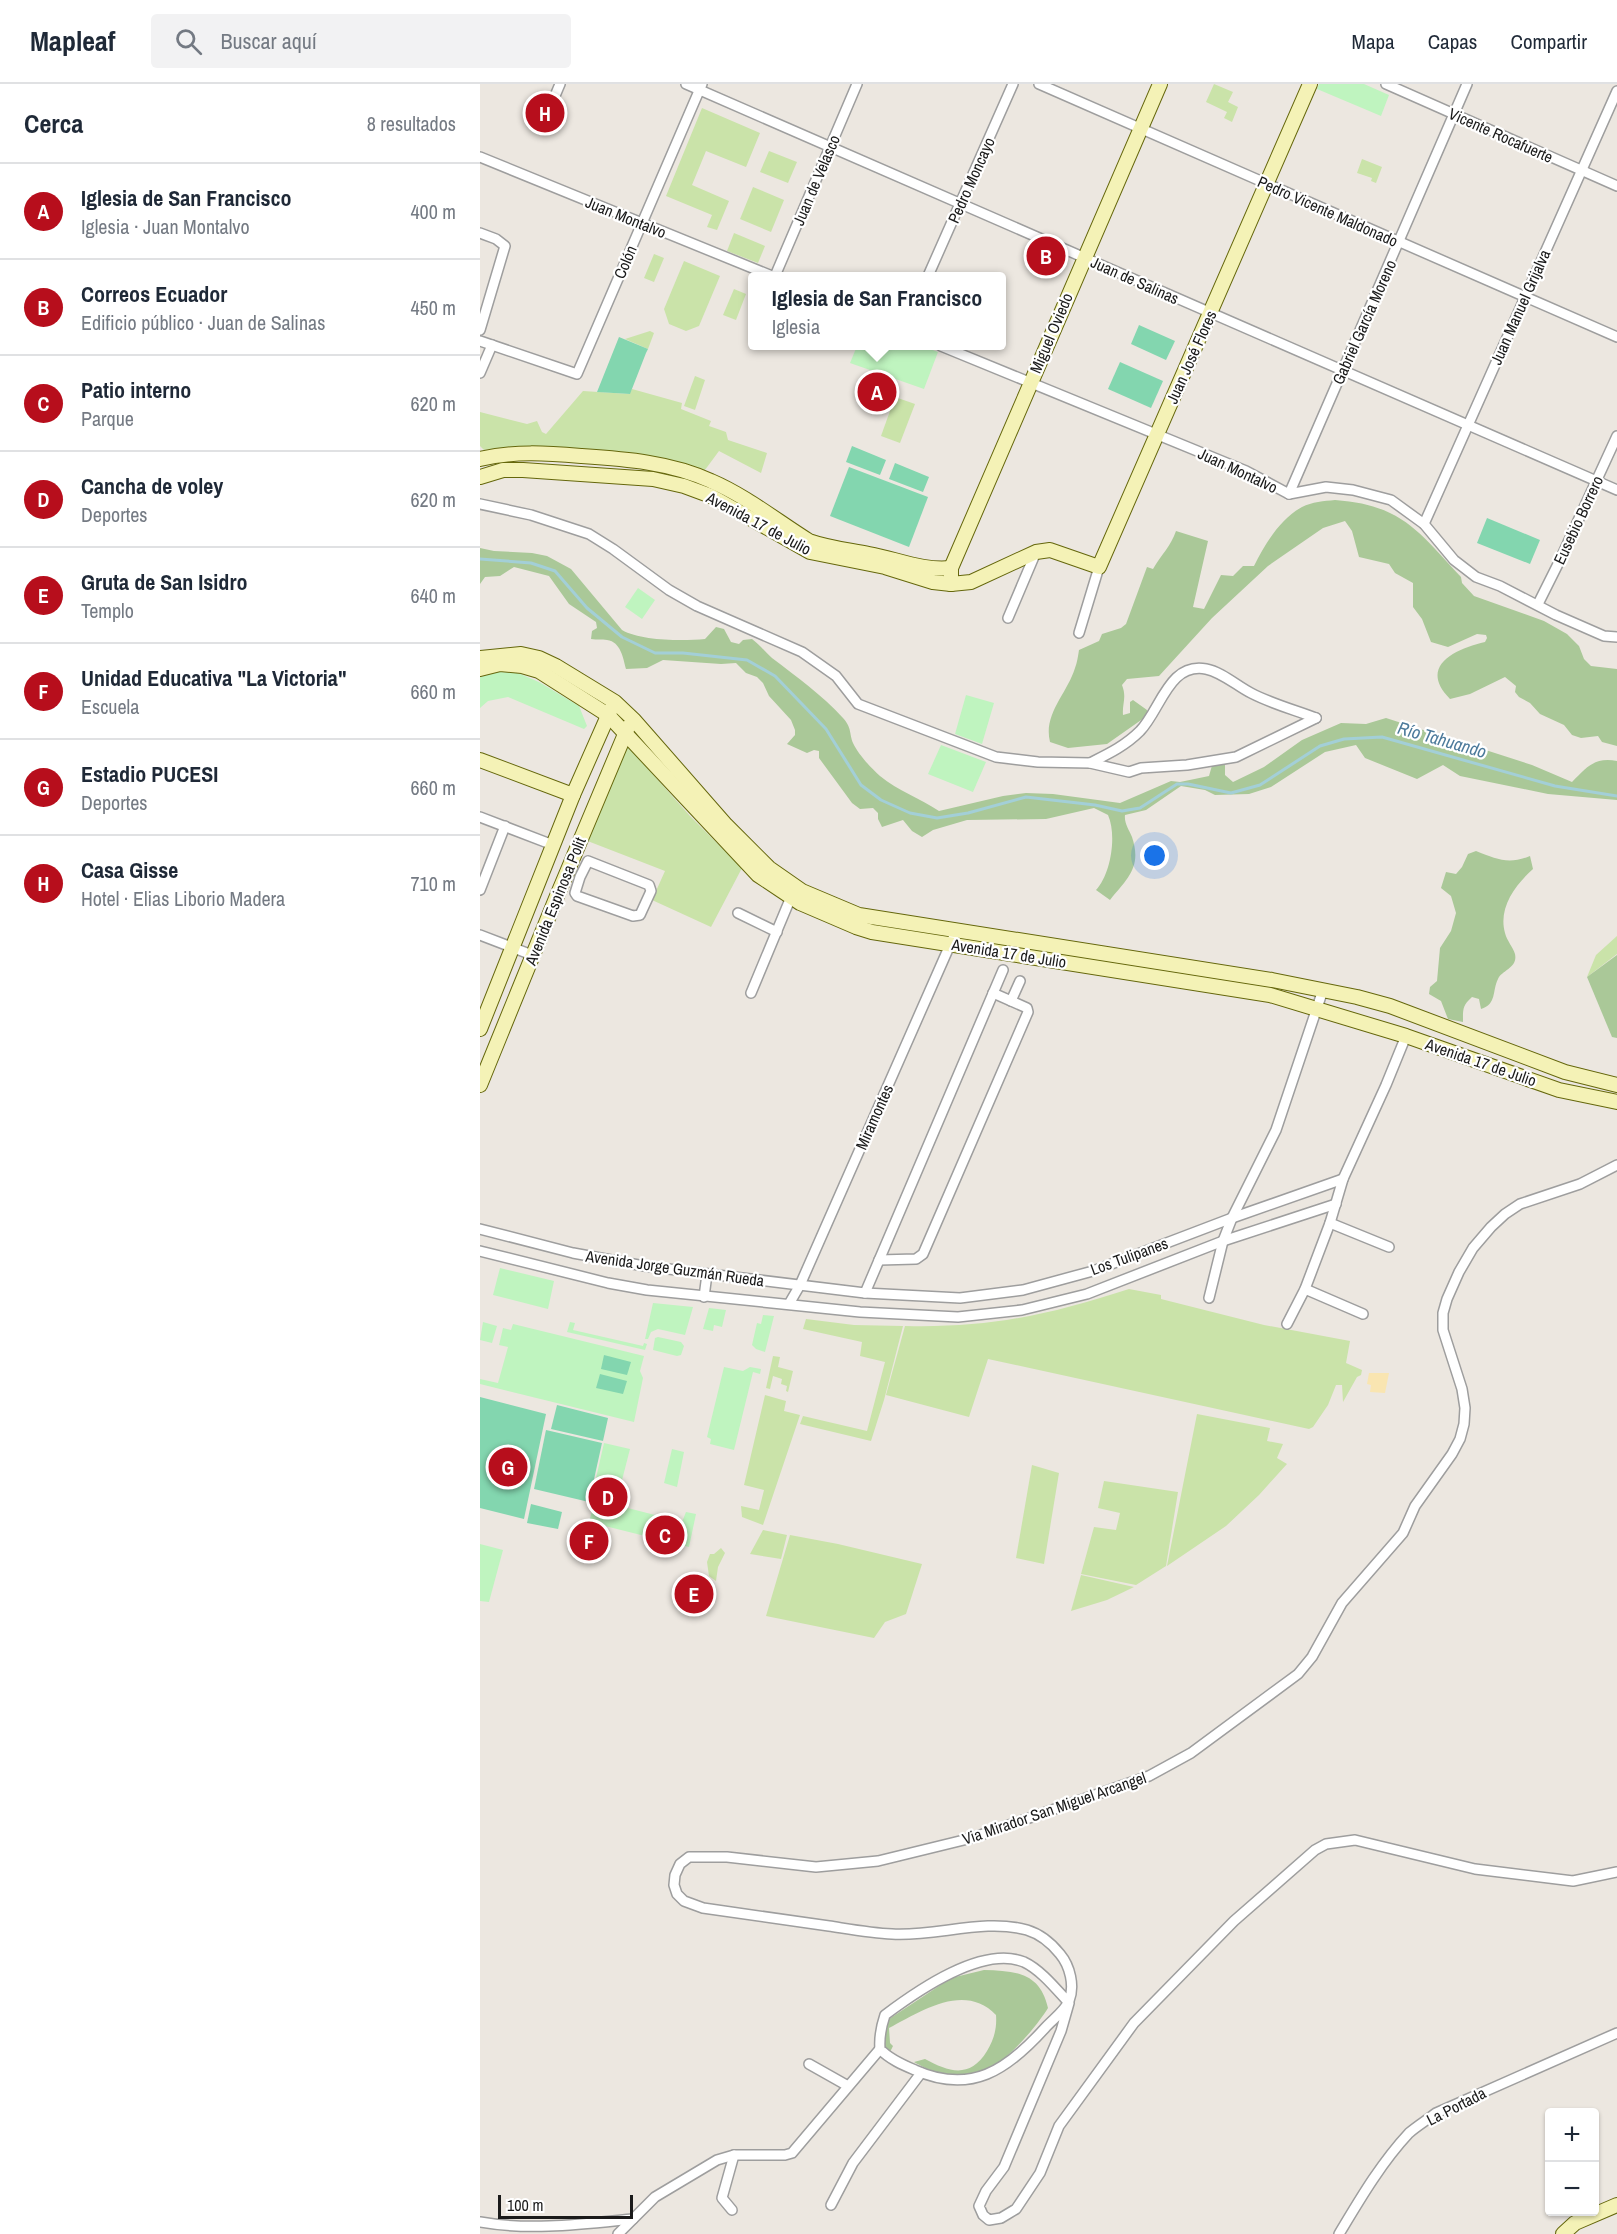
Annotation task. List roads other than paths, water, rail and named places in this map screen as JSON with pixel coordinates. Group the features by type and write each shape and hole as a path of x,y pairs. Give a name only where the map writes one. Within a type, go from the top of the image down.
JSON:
{"main road":[{"name":"Miguel Oviedo","path":"951,584 951,568 1160,84"},
{"name":"Juan José Flores","path":"1100,567 1310,84"},
{"name":"Avenida 17 de Julio","path":"480,459 522,452 612,458 659,464 701,476 721,486 809,541 826,547 870,554 925,568 951,568"},
{"name":"Avenida 17 de Julio","path":"480,477 503,470 523,470 674,483 711,496 810,552 885,567 933,582 951,584 971,582 1036,552 1056,551 1100,567"},
{"name":"Avenida 17 de Julio","path":"480,658 520,654 539,658 615,702 634,720 726,825 769,868 802,891 871,918 957,929 1323,990 1390,1006 1565,1072 1617,1085"},
{"name":"Avenida 17 de Julio","path":"480,669 500,664 539,671 608,715 758,875 800,903 856,927 873,932 1270,995 1406,1036 1559,1090 1617,1102"},
{"name":"Avenida Espinosa Polit","path":"480,1029 573,795 615,702"},
{"name":"Avenida Espinosa Polit","path":"480,1085 532,955 573,875 625,732 634,720"},
{"path":"480,760 573,795"},
{"path":"1563,2234 1575,2223 1617,2205"}],"street":[{"path":"541,129 560,84"},
{"name":"Juan de Salinas","path":"686,84 701,87 830,147 1617,490"},
{"name":"Juan de Velasco","path":"776,272 857,84"},
{"name":"Pedro Moncayo","path":"930,272 1013,84"},
{"name":"Pedro Vicente Maldonado","path":"1040,84 1617,337"},
{"name":"Vicente Rocafuerte","path":"1386,84 1617,186"},
{"name":"Gabriel García Moreno","path":"1288,494 1467,84"},
{"name":"Colón","path":"492,345 577,374 701,87"},
{"name":"Juan Manuel Grijalva","path":"1424,524 1617,91"},
{"name":"Juan Montalvo","path":"480,157 764,272"},
{"path":"480,233 501,241 505,246 480,330"},
{"path":"480,341 492,345 480,373"},
{"name":"Juan Montalvo","path":"953,350 1246,471 1288,494 1326,487 1378,495 1391,500 1424,524 1454,560 1476,577 1604,636 1617,637"},
{"name":"Eusebio Borrero","path":"1538,604 1560,562 1617,436"},
{"path":"480,504 531,516 589,534 669,590 697,606 802,652 837,676 858,704 996,757 1038,762 1090,763 1129,772 1142,768 1187,765 1236,757 1316,718 1252,693 1208,669 1186,669 1173,680 1141,730 1118,750 1090,763"},
{"path":"1008,618 1036,552"},
{"name":"Juan José Flores","path":"1079,633 1100,567"},
{"path":"480,817 553,845"},
{"path":"480,891 505,826"},
{"path":"591,861 649,885 651,891 642,913 633,916 577,896 573,875 591,861"},
{"path":"751,993 791,897"},
{"path":"738,913 777,932"},
{"name":"Miramontes","path":"789,1304 800,1285 957,929"},
{"path":"480,935 532,955"},
{"path":"865,1293 1003,970"},
{"path":"1011,1001 1020,981"},
{"path":"1209,1298 1223,1240 1275,1130 1323,990"},
{"path":"879,1260 916,1259 923,1254 1028,1012 1027,1008 993,993"},
{"path":"1287,1324 1305,1289 1330,1223 1343,1179 1406,1036"},
{"name":"Via Mirador San Miguel Arcangel","path":"1617,1165 1580,1184 1520,1204 1491,1227 1473,1248 1458,1272 1443,1313 1443,1330 1462,1389 1465,1408 1460,1439 1415,1506 1403,1533 1342,1603 1312,1657 1298,1674 1191,1753 1149,1776 972,1838 878,1861 816,1867 727,1857 688,1857 680,1864 674,1885 676,1894 684,1901 703,1908 893,1935 978,1927 1028,1930 1051,1944 1067,1965 1072,1989 1069,2003 1061,2031 1004,2167 986,2191 979,2206 983,2215 989,2220 1016,2209 1040,2173 1059,2126 1134,2023 1234,1921 1320,1847 1355,1840 1475,1869 1573,1881 1617,1872"},
{"name":"Los Tulipanes","path":"800,1285 865,1293 960,1298 1023,1290 1093,1271 1343,1179"},
{"name":"Los Tulipanes","path":"789,1304 860,1312 958,1317 1022,1310 1088,1294 1223,1240 1336,1204"},
{"path":"1330,1223 1389,1247"},
{"name":"Avenida Jorge Guzmán Rueda","path":"480,1229 573,1252 644,1266 800,1285"},
{"name":"Avenida Jorge Guzmán Rueda","path":"480,1251 637,1288 704,1297 789,1304"},
{"path":"569,1273 573,1252"},
{"path":"704,1297 707,1274"},
{"path":"1305,1289 1363,1314"},
{"path":"1007,1957 1026,1963 1044,1977 1069,2003 1016,2057 991,2074 969,2080 956,2081 921,2073 889,2057 880,2049 879,2036 885,2015 926,1987 958,1970 990,1959 1007,1957"},
{"name":"La Portada","path":"1339,2234 1370,2183 1410,2132 1436,2113 1617,2033"},
{"path":"618,2234 655,2197 717,2160 734,2155 792,2153 880,2049"},
{"path":"809,2064 848,2086"},
{"path":"831,2205 853,2163 921,2073"},
{"path":"732,2210 722,2198 734,2155"},
{"path":"480,2222 503,2226 584,2224 633,2219"}],"waterway":[{"name":"Río Tahuando","path":"480,559 531,563 555,571 587,608 622,637 655,653 683,653 747,660 775,676 826,729 861,785 881,800 910,813 937,818 968,813 1026,797 1095,805 1122,811 1140,808 1177,784 1188,784 1231,793 1260,785 1320,746 1344,739 1382,737 1555,786 1617,796"}],"place":[{"name":"Casa Gisse","path":"545,113"},
{"name":"Correos Ecuador","path":"1046,256"},
{"name":"Iglesia de San Francisco","path":"877,392"},
{"name":"Estadio PUCESI","path":"508,1467"},
{"name":"Cancha de voley","path":"608,1497"},
{"name":"Patio interno","path":"665,1535"},
{"name":"Unidad Educativa \"La Victoria\"","path":"589,1541"},
{"name":"Gruta de San Isidro","path":"694,1594"}]}
